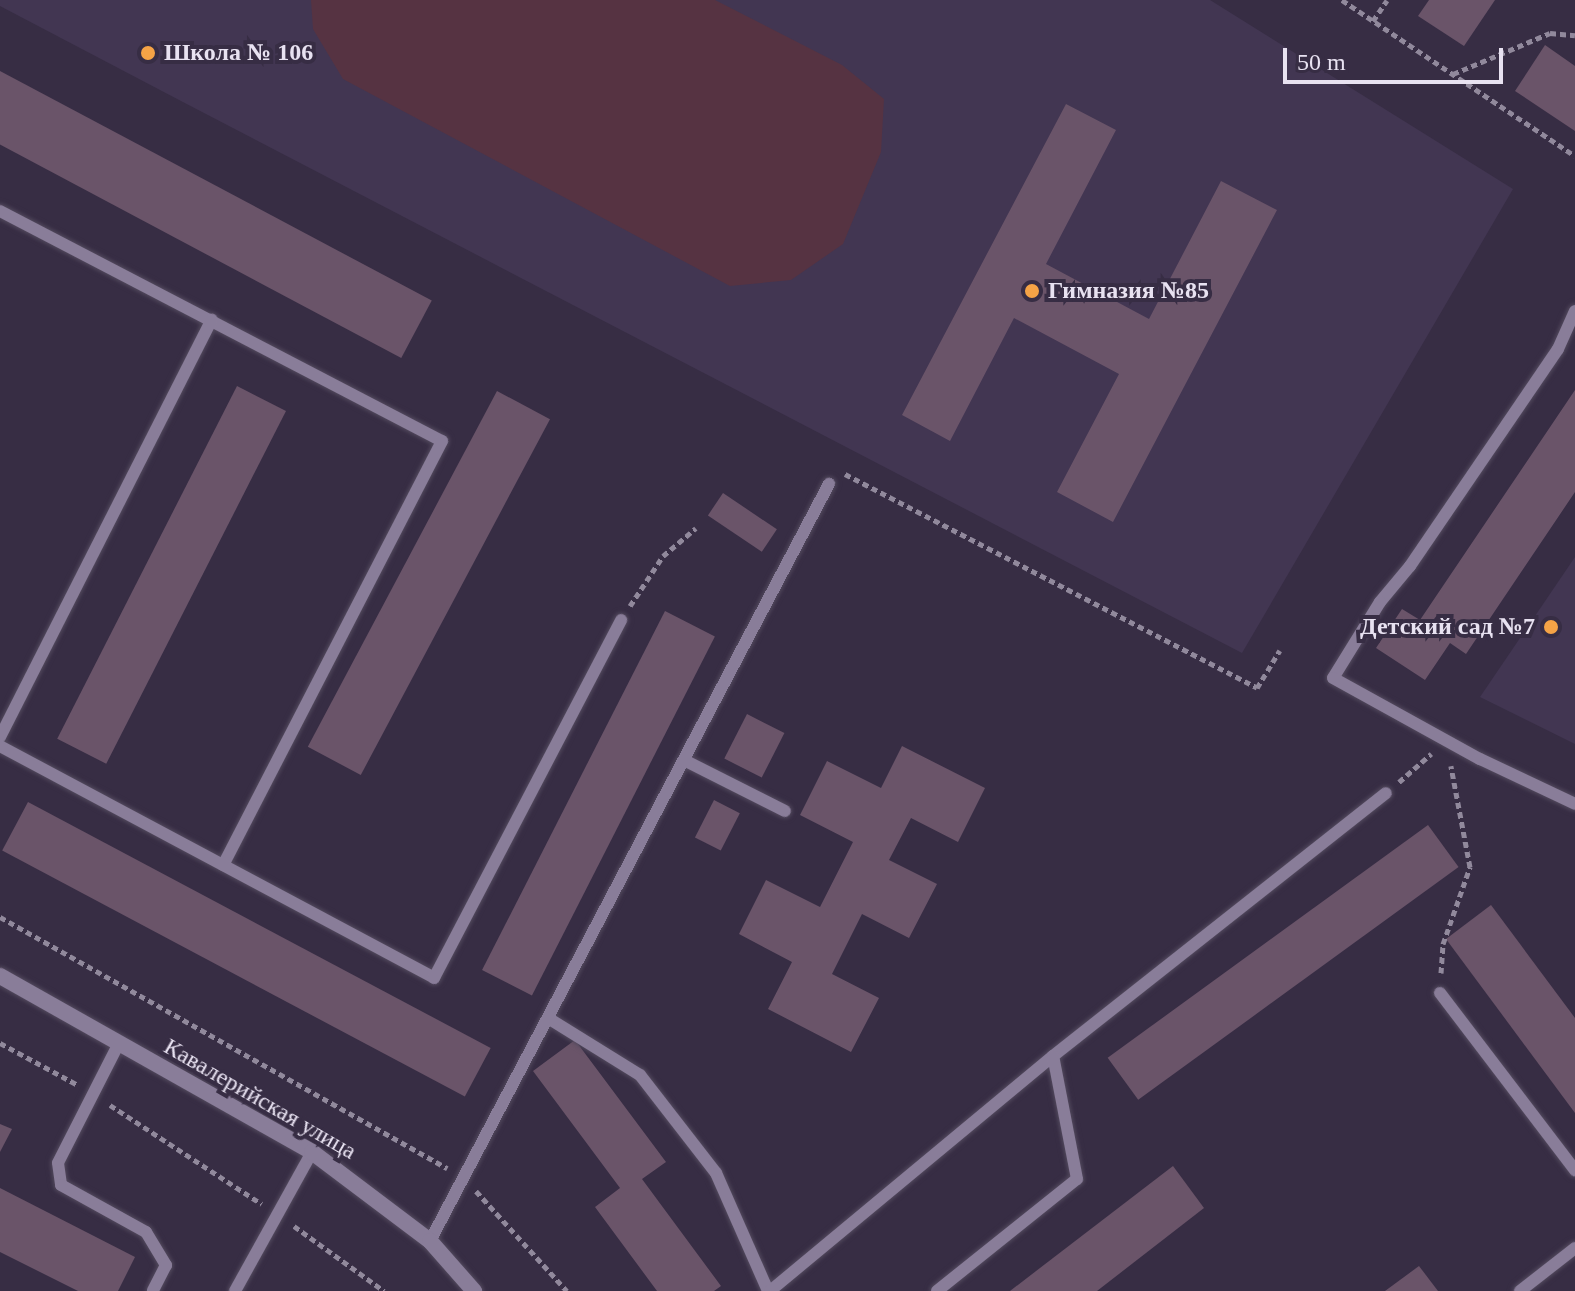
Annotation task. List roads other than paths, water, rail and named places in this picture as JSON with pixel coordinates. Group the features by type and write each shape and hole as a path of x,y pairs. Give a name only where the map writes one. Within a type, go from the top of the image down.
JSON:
{"street":[{"name":"Кавалерийская улица","path":"0,976 312,1152 430,1241 474,1291"}],"lane":[{"path":"0,211 442,441 223,865"},
{"path":"1575,311 1558,349 1410,566 1380,602 1333,678 1446,741 1575,804"},
{"path":"0,737 212,320"},
{"path":"430,1241 829,484"},
{"path":"0,746 434,978 621,620"},
{"path":"684,760 785,811"},
{"path":"548,1018 640,1075 716,1173 769,1291 1053,1056 1386,793"},
{"path":"1440,993 1575,1170"},
{"path":"118,1045 58,1163 61,1185 146,1232 166,1265 153,1291"},
{"path":"937,1291 1077,1179 1053,1056"},
{"path":"235,1291 312,1152"},
{"path":"1520,1291 1575,1248"}],"place":[{"name":"Школа № 106","path":"148,53"},
{"name":"Гимназия №85","path":"1032,291"},
{"name":"Детский сад №7","path":"1551,627"}]}
